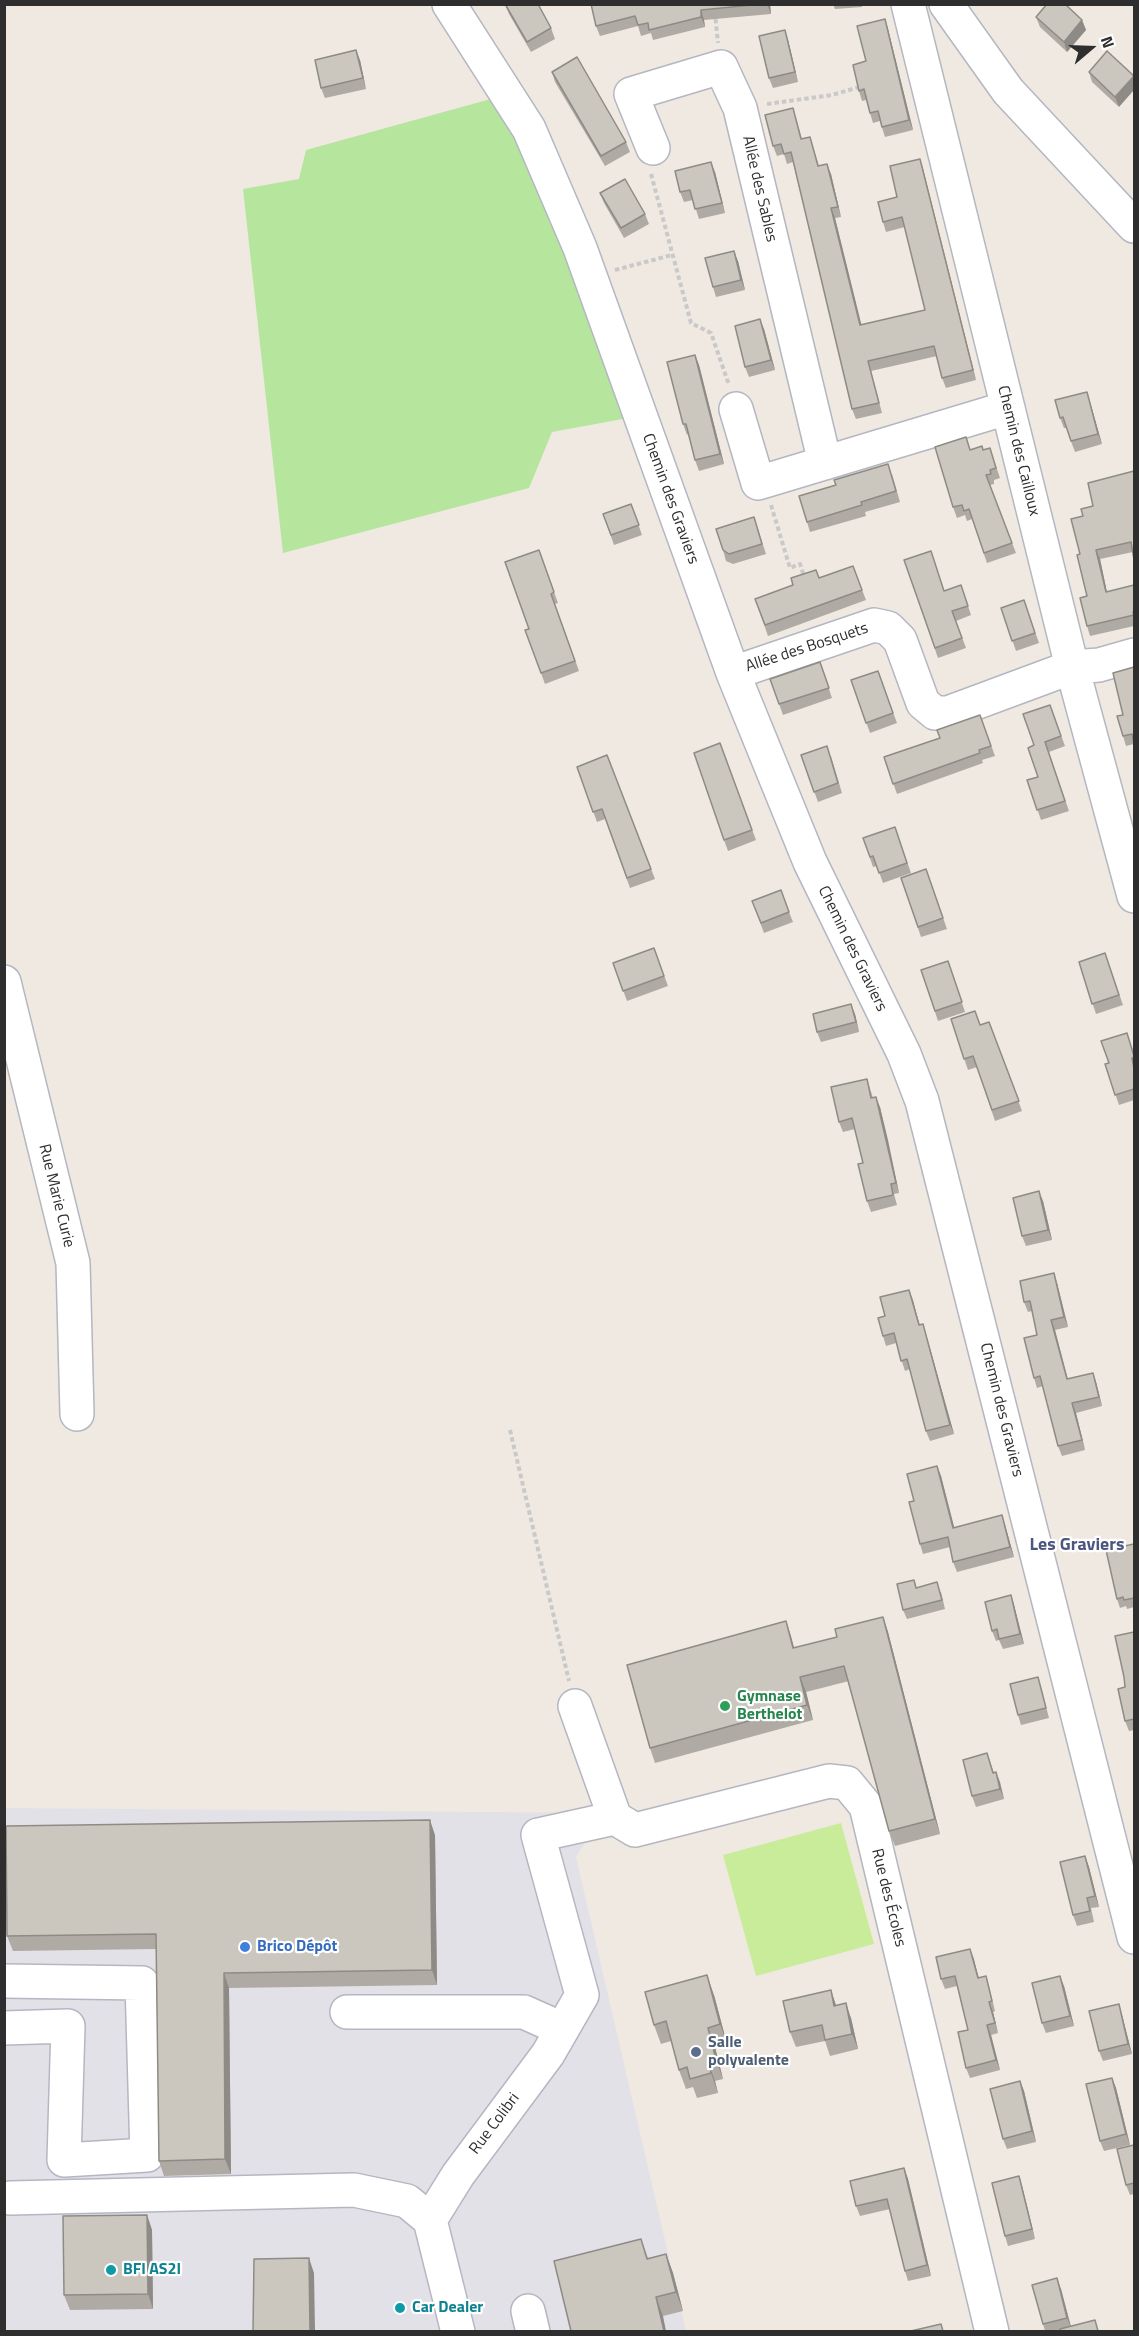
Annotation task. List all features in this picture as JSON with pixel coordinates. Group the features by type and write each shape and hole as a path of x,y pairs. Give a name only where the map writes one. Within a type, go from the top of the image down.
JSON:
{"street":[{"name":"Chemin des Graviers","path":"449,4 529,129 590,277 734,673 810,862 904,1054 922,1101 1134,1937"},
{"name":"Chemin des Cailloux","path":"908,4 1072,667 1134,896"},
{"path":"945,4 1008,91 1134,226"},
{"name":"Allée des Sables","path":"721,67 740,108 825,463"},
{"path":"653,148 631,94 721,67"},
{"path":"736,409 758,483 1007,408"},
{"name":"Allée des Bosquets","path":"734,673 874,626 888,628 900,640 923,703 935,713 948,713 1072,667"},
{"path":"1072,667 1099,665 1134,655"},
{"name":"Rue Marie Curie","path":"4,982 73,1263 77,1414"},
{"path":"575,1706 615,1818"},
{"name":"Rue des Écoles","path":"615,1818 635,1830 829,1781 847,1783 866,1806 992,2331"},
{"name":"Rue Colibri","path":"430,2220 458,2175 548,2054 582,1995 538,1835 615,1818"},
{"path":"4,1981 142,1983 147,2155 64,2160 68,2026 4,2028"},
{"path":"347,2012 524,2012 562,2029"},
{"path":"10,2198 354,2190 407,2201 430,2220 458,2331"}],"path":[{"path":"714,4 721,67"},
{"path":"740,108 832,95 873,83"},
{"path":"653,148 651,170 691,323 711,333 736,409"},
{"path":"590,277 672,255"},
{"path":"764,481 790,568 800,564 808,586"},
{"path":"510,1430 575,1706"}],"shaded area":[{"path":"5,1808 604,1813 576,1857 686,2331 5,2332"}],"green space":[{"path":"498,97 575,255 628,418 552,432 529,488 283,553 243,189 299,179 306,150"},
{"path":"841,1823 874,1944 756,1976 723,1855"}],"building":[{"path":"505,4 538,4 551,28 527,42"},
{"path":"591,4 762,4 701,10 701,17 649,30 648,23 638,25 635,16 596,26"},
{"path":"1047,4 1065,4 1082,20 1064,42 1036,17"},
{"path":"885,19 909,120 882,127 878,111 870,113 864,89 859,91 853,65 866,61 857,26"},
{"path":"785,30 795,72 769,78 759,36"},
{"path":"356,50 363,78 321,88 315,60"},
{"path":"1107,51 1134,76 1115,97 1089,72"},
{"path":"577,57 626,142 601,156 552,72"},
{"path":"793,108 801,139 810,137 818,166 827,164 838,207 831,208 860,325 925,310 902,217 883,222 878,202 897,197 890,166 920,159 973,370 942,378 934,346 868,361 879,403 852,409 791,152 784,154 781,144 773,146 765,115"},
{"path":"711,162 722,203 695,209 690,190 680,192 675,171"},
{"path":"625,179 645,214 621,228 600,193"},
{"path":"734,251 741,280 713,287 705,258"},
{"path":"760,319 771,360 745,367 735,326"},
{"path":"695,355 720,454 695,460 667,362"},
{"path":"1087,392 1098,434 1071,441 1063,417 1060,418 1055,400"},
{"path":"966,437 970,450 982,446 983,450 990,448 996,468 990,470 991,474 986,475 1012,543 984,553 969,509 964,511 962,505 953,507 935,447"},
{"path":"888,464 896,491 861,502 862,505 807,522 799,496 836,485 834,480"},
{"path":"1134,471 1134,560 1131,542 1096,550 1106,592 1134,585 1134,615 1087,626 1080,598 1087,596 1071,519 1083,516 1081,509 1093,506 1088,483"},
{"path":"631,504 639,525 611,535 603,514"},
{"path":"754,517 762,544 729,554 723,550 716,529"},
{"path":"539,550 554,592 551,594 575,661 541,673 525,630 529,629 505,562"},
{"path":"931,551 944,591 961,585 968,606 952,611 962,638 935,648 904,560"},
{"path":"853,566 862,590 765,625 755,599 793,585 791,578 816,570 819,578"},
{"path":"1024,600 1035,633 1012,641 1001,608"},
{"path":"820,662 829,688 779,704 770,679"},
{"path":"1134,667 1134,744 1132,734 1123,736 1117,716 1123,715 1113,673"},
{"path":"878,671 893,713 866,723 851,680"},
{"path":"1050,705 1061,736 1045,742 1065,801 1037,810 1027,780 1038,777 1028,748 1034,745 1023,714"},
{"path":"980,715 991,746 979,750 980,753 893,784 884,757 940,738 937,730"},
{"path":"720,743 752,830 724,840 694,753"},
{"path":"827,746 838,783 814,792 801,755"},
{"path":"607,755 651,869 627,878 602,809 593,812 577,767"},
{"path":"895,827 907,863 879,873 863,838"},
{"path":"926,869 943,918 918,927 901,878"},
{"path":"781,890 789,912 761,923 752,901"},
{"path":"654,948 664,976 623,991 613,963"},
{"path":"1105,953 1119,995 1092,1004 1079,962"},
{"path":"948,961 962,1002 935,1011 921,970"},
{"path":"851,1004 856,1022 817,1032 813,1014"},
{"path":"975,1011 980,1025 989,1022 1019,1101 992,1110 973,1056 964,1059 951,1019"},
{"path":"1127,1033 1134,1056 1132,1058 1134,1089 1115,1095 1105,1064 1109,1063 1101,1041"},
{"path":"867,1079 871,1098 876,1097 896,1183 891,1184 893,1195 867,1201 858,1164 863,1163 852,1118 839,1122 831,1087"},
{"path":"1039,1191 1048,1230 1022,1236 1013,1198"},
{"path":"1054,1273 1064,1317 1051,1320 1067,1379 1093,1373 1099,1397 1072,1403 1082,1440 1058,1446 1040,1376 1034,1378 1024,1338 1037,1335 1030,1301 1024,1302 1020,1281"},
{"path":"909,1290 919,1325 923,1324 950,1425 926,1431 907,1359 901,1361 894,1333 883,1336 878,1318 885,1316 880,1297"},
{"path":"937,1466 953,1528 1002,1515 1010,1547 953,1562 948,1537 920,1544 909,1502 914,1501 907,1474"},
{"path":"1134,1544 1134,1598 1117,1599 1106,1550"},
{"path":"914,1580 916,1588 937,1582 942,1600 903,1610 897,1584"},
{"path":"1011,1595 1020,1634 999,1639 997,1629 992,1631 985,1602"},
{"path":"883,1617 935,1819 889,1831 844,1666 800,1677 807,1705 650,1748 627,1665 786,1621 793,1648 837,1637 835,1629"},
{"path":"1134,1632 1134,1719 1125,1721 1118,1689 1125,1687 1124,1677 1115,1636"},
{"path":"1038,1677 1046,1708 1018,1715 1010,1684"},
{"path":"987,1753 993,1773 996,1772 1000,1789 972,1796 963,1760"},
{"path":"430,1820 432,1970 224,1973 225,2159 159,2161 156,1934 7,1936 6,1826"},
{"path":"1085,1856 1095,1896 1087,1898 1090,1911 1073,1915 1060,1862"},
{"path":"970,1949 978,1978 986,1976 992,2001 989,2002 995,2023 987,2025 996,2060 966,2068 958,2032 968,2030 955,1976 941,1979 936,1957"},
{"name":"Salle polyvalente","path":"707,1975 720,2024 708,2028 716,2060 708,2062 711,2073 690,2079 687,2067 679,2070 666,2021 654,2025 645,1992"},
{"path":"1060,1976 1070,2016 1042,2023 1032,1983"},
{"path":"831,1990 834,2006 846,2003 852,2034 825,2040 822,2025 790,2032 783,2001"},
{"path":"1119,2004 1128,2044 1099,2051 1089,2011"},
{"path":"1112,2078 1126,2134 1100,2141 1086,2084"},
{"path":"1020,2081 1032,2131 1003,2139 990,2089"},
{"path":"1134,2145 1134,2183 1126,2185 1117,2149"},
{"path":"904,2168 927,2265 905,2271 887,2199 856,2206 850,2181"},
{"path":"1019,2176 1032,2229 1005,2236 992,2183"},
{"name":"BFI AS2I","path":"147,2215 148,2294 64,2295 63,2216"},
{"path":"641,2239 647,2259 666,2254 676,2292 656,2297 664,2331 571,2331 554,2261"},
{"path":"309,2258 310,2331 253,2331 254,2259"},
{"path":"1057,2278 1067,2318 1043,2324 1032,2285"},
{"path":"1095,2320 1098,2331 1061,2331 1060,2329"},
{"path":"941,2324 943,2331 911,2331"}],"place":[{"name":"Gymnase Berthelot","path":"725,1706"},
{"name":"Brico Dépôt","path":"245,1947"},
{"name":"Salle polyvalente","path":"696,2052"},
{"name":"BFI AS2I","path":"111,2270"},
{"name":"Car Dealer","path":"400,2308"}],"district":[{"name":"Les Graviers","path":"1077,1546"}]}
